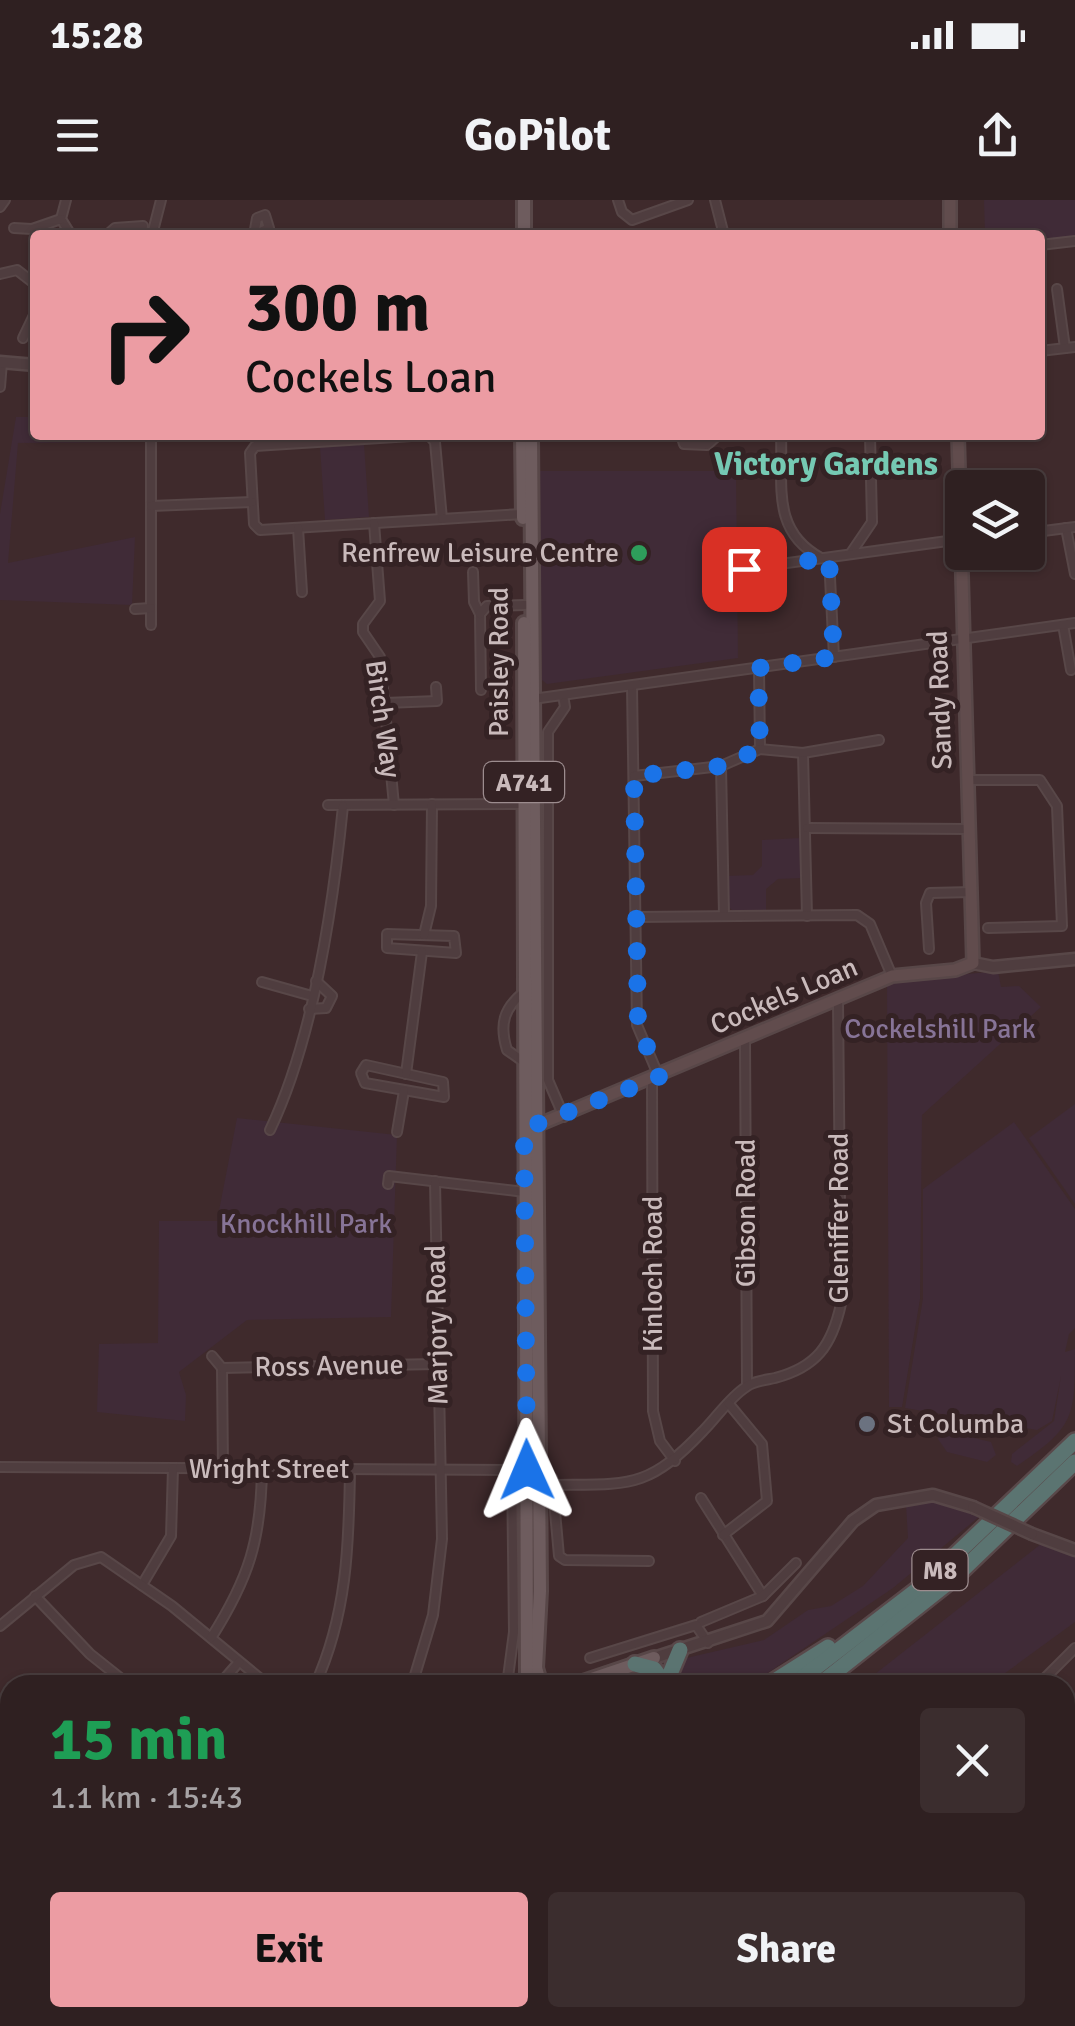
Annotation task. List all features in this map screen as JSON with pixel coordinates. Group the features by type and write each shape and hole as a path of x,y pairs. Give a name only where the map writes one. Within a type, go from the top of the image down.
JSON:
{"highway":[{"name":"M8","path":"805,1675 926,1582 1075,1441"},
{"name":"M8","path":"833,1675 954,1578 1075,1462"},
{"path":"783,1675 926,1582"},
{"path":"673,1675 680,1650"},
{"path":"654,1658 667,1675"},
{"path":"635,1664 654,1668 663,1675"}],"main road":[{"path":"524,200 524,230"},
{"path":"950,200 950,230"},
{"name":"Paisley Road","path":"522,440 527,509 529,1129"},
{"name":"Paisley Road","path":"528,699 525,606 531,440"},
{"name":"Sandy Road","path":"958,440 959,470"},
{"name":"Sandy Road","path":"962,570 972,962"},
{"name":"Paisley Road","path":"529,804 524,992 529,1129"},
{"name":"Cockels Loan","path":"529,1129 656,1079 892,976 955,970 972,962"},
{"name":"A741","path":"527,1675 529,1129"},
{"name":"A741","path":"526,1470 538,1675"},
{"path":"597,1675 654,1658"},
{"path":"599,1675 604,1672"}],"street":[{"path":"0,207 5,200"},
{"path":"66,200 61,219 68,230"},
{"path":"153,230 161,200"},
{"path":"618,200 622,212 632,220 688,200"},
{"path":"715,200 723,230"},
{"path":"124,213 125,227"},
{"path":"39,230 61,219"},
{"path":"112,230 143,226"},
{"path":"14,228 30,232"},
{"path":"1045,245 1075,241"},
{"path":"0,274 17,270 30,280"},
{"path":"1045,350 1070,347 1057,288"},
{"path":"23,338 30,323"},
{"path":"0,386 1,362 30,365"},
{"path":"151,440 151,625"},
{"path":"316,440 255,446 250,453 254,524 260,530 442,519 527,509"},
{"path":"433,440 442,519"},
{"path":"683,440 690,446 707,445 712,440"},
{"path":"782,440 787,528 800,547 826,558"},
{"path":"849,555 872,522 870,440"},
{"path":"746,470 782,469"},
{"path":"151,506 252,502"},
{"name":"Birch Way","path":"374,523 380,601 363,624 363,632 380,658 394,804"},
{"path":"1045,531 1071,527 1075,574"},
{"path":"298,528 302,592"},
{"path":"744,569 945,542"},
{"path":"826,558 834,657"},
{"path":"472,572 474,602 480,614 480,690"},
{"path":"480,614 487,606 525,606"},
{"path":"135,608 151,608"},
{"path":"528,699 1075,623"},
{"path":"1063,624 1071,670"},
{"path":"758,668 760,749"},
{"path":"632,686 638,1024 656,1079"},
{"path":"386,703 437,701 436,687"},
{"name":"Paisley Road","path":"563,695 565,707 548,732 548,1080 564,1117"},
{"path":"634,776 721,766 760,749 803,754 880,740"},
{"path":"803,754 808,916"},
{"path":"721,766 724,915"},
{"path":"967,780 1040,780 1057,806 1062,926 988,928"},
{"path":"396,1132 431,906 432,804"},
{"path":"328,805 529,804"},
{"path":"270,1130 316,981 334,897 343,806"},
{"path":"807,828 969,829"},
{"path":"928,949 926,903 930,893 972,892"},
{"path":"637,917 857,915 870,924 892,976"},
{"path":"387,934 424,936 454,936 458,944 456,953 387,948 385,940 387,934"},
{"name":"Cockels Loan","path":"972,962 993,966 1075,960"},
{"path":"309,1009 326,1008 332,996 324,983 316,981"},
{"path":"262,982 312,996"},
{"path":"524,992 510,1003 502,1023 507,1050 524,1062"},
{"name":"Gleniffer Road","path":"748,1385 797,1372 822,1354 834,1337 841,1304 838,1002"},
{"name":"Gibson Road","path":"745,1040 748,1385"},
{"path":"366,1065 406,1074 443,1082 444,1097 365,1083 360,1073 366,1065"},
{"name":"Kinloch Road","path":"656,1079 653,1410 660,1442 675,1461"},
{"path":"388,1184 389,1176 530,1192"},
{"name":"Marjory Road","path":"415,1675 433,1615 442,1539 435,1181"},
{"path":"212,1356 222,1368 223,1469"},
{"name":"Ross Avenue","path":"222,1368 438,1364"},
{"path":"649,1561 565,1560 556,1549 552,1481 634,1484 675,1461 748,1385"},
{"path":"723,1535 767,1502 762,1444 729,1404"},
{"name":"Wright Street","path":"0,1467 526,1470"},
{"path":"142,1585 171,1536 173,1468"},
{"path":"211,1638 246,1578 254,1553 262,1469"},
{"path":"320,1675 333,1645 349,1560 350,1469"},
{"path":"508,1675 526,1470"},
{"path":"654,1658 755,1628 782,1609 826,1550 853,1521 876,1505 933,1494 1075,1550"},
{"path":"701,1498 763,1596"},
{"path":"0,1626 86,1558 111,1561 255,1675"},
{"path":"701,1622 763,1596 796,1563"},
{"path":"35,1596 116,1675"},
{"path":"590,1658 696,1625 708,1643"},
{"path":"1048,1675 1075,1648"},
{"path":"227,1675 239,1662"}],"green space":[{"path":"984,200 1075,200 1075,237 1045,241 1045,230 985,230"},
{"path":"16,417 30,417 30,440 133,440 18,443 8,563 135,537 132,605 0,600 0,514"},
{"path":"364,444 369,517 325,520 320,447"},
{"name":"Renfrew Leisure Centre","path":"540,471 736,471 738,658 547,684 542,680"},
{"path":"800,838 802,878 778,879 766,889 766,912 736,914 726,904 726,876 753,875 762,866 762,840"},
{"name":"Cockelshill Park","path":"998,971 1001,987 1019,986 1041,1007 922,1115 920,1299 902,1407 889,1407 887,982"},
{"path":"1075,1104 1075,1204 1029,1138"},
{"name":"Knockhill Park","path":"237,1118 397,1135 391,1317 247,1320 179,1372 186,1395 185,1421 97,1412 99,1344 158,1343 159,1221 217,1221"},
{"path":"1014,1122 1075,1209 1075,1328 1069,1334 1065,1352 1075,1349 1072,1406 1051,1441 1017,1466 1011,1462 1012,1454 1054,1421 1061,1376 1052,1421 1037,1430 905,1408 923,1298 923,1189"},
{"path":"942,1430 991,1442 996,1455 987,1462 947,1452 938,1439"},
{"path":"929,1501 980,1516 893,1588 765,1675 679,1675 675,1671 682,1659 764,1640 808,1610 831,1606 863,1586 908,1538 906,1505"},
{"path":"1041,1544 1075,1557 1075,1622 1002,1675 874,1675"}],"place":[{"name":"Renfrew Leisure Centre","path":"639,553"},
{"name":"St Columba","path":"867,1424"}],"district":[{"name":"Victory Gardens","path":"826,464"}],"route":[{"path":"527,1470 524,1129 659,1077 638,1024 634,776 721,766 760,749 758,668 834,657 829,558 744,569"}]}
